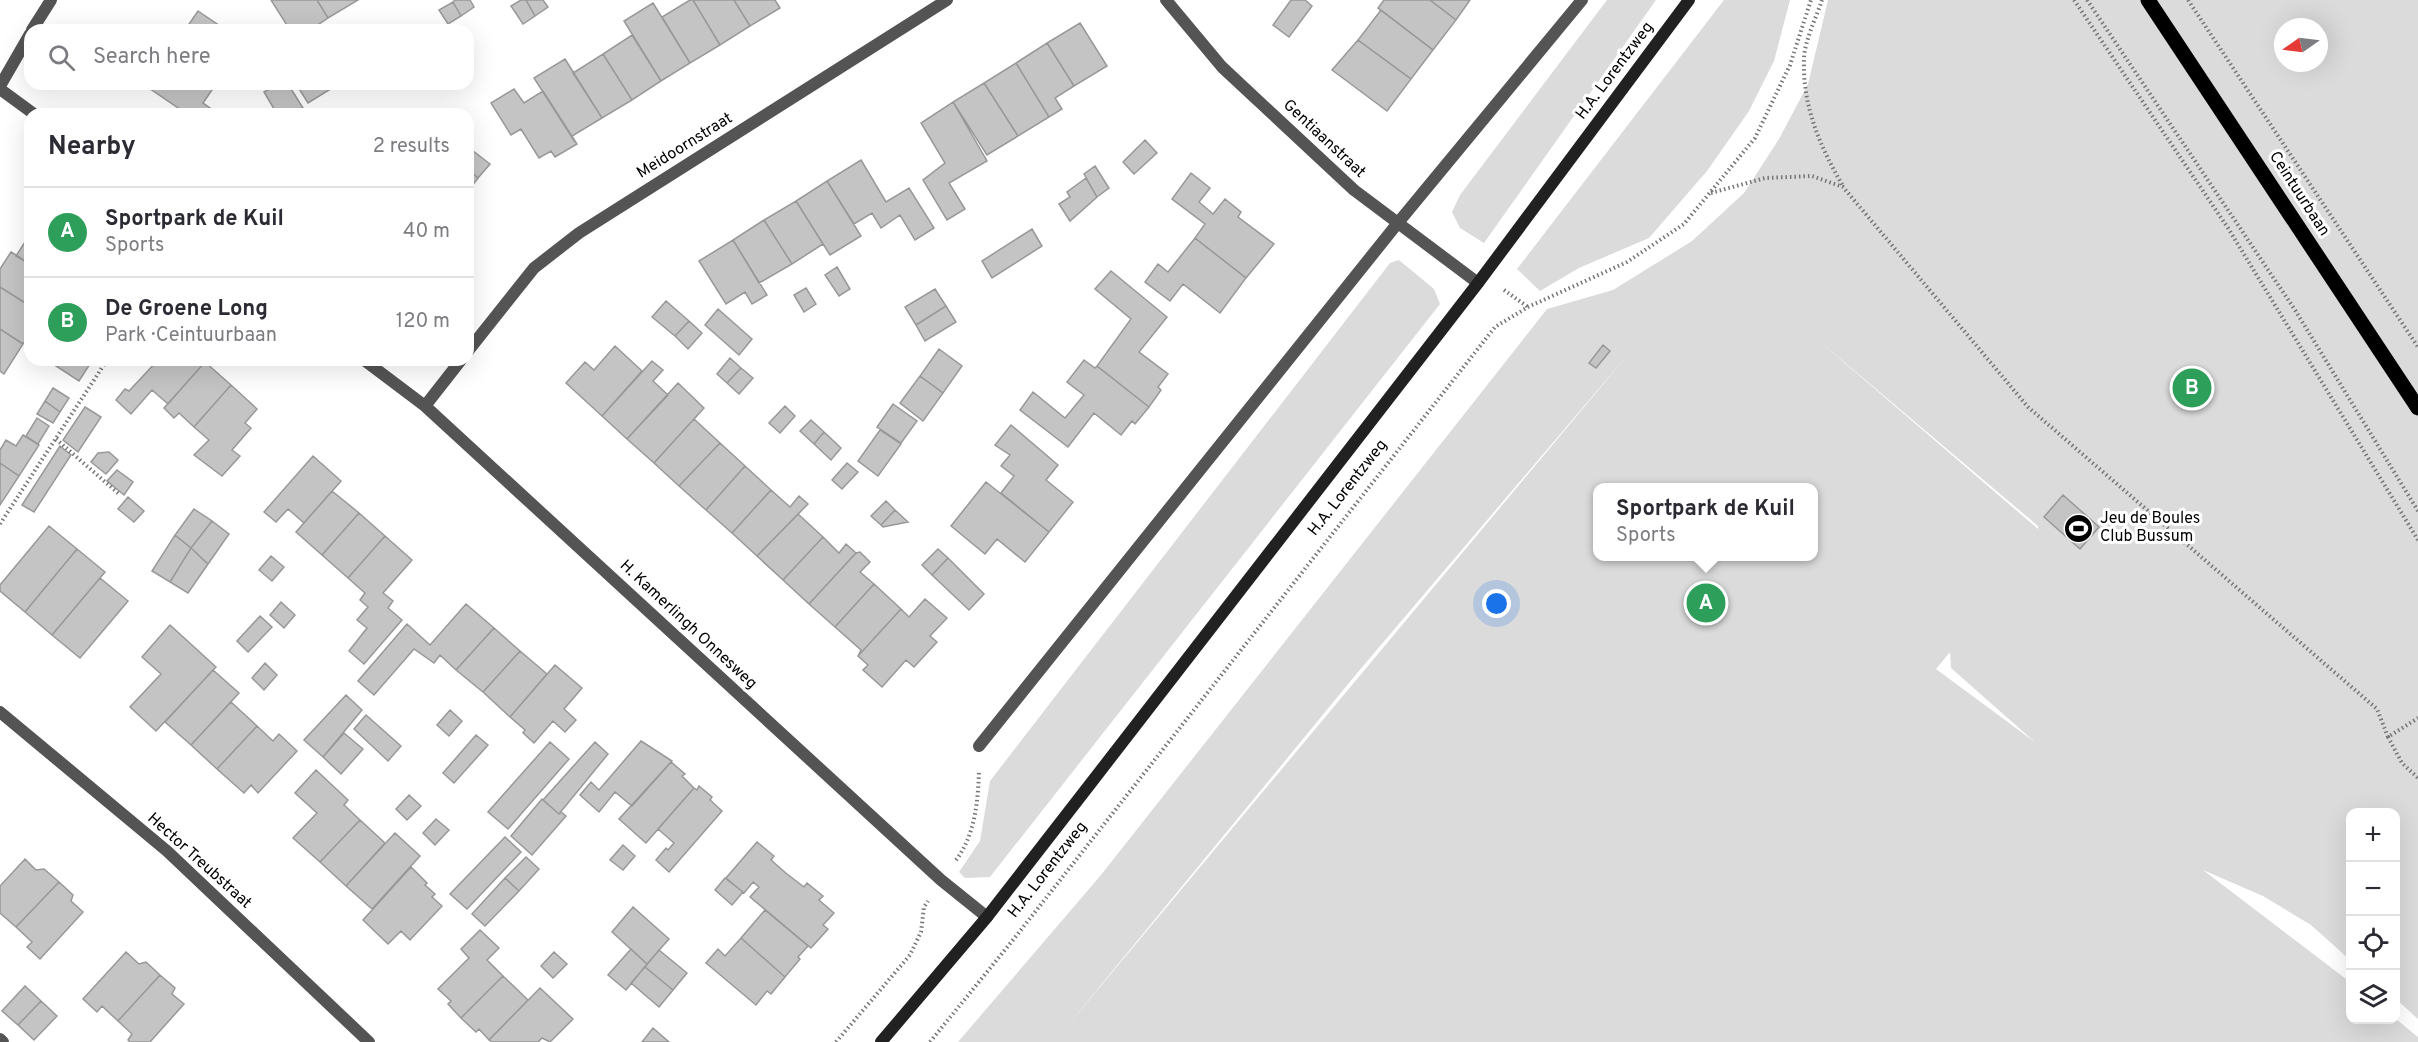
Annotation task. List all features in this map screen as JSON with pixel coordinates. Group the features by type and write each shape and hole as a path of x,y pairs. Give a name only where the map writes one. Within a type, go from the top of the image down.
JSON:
{"main road":[{"name":"Ceintuurbaan","path":"2148,0 2418,408"}],"street":[{"path":"36,24 51,0"},
{"name":"Meidoornstraat","path":"474,343 534,268 579,233 947,0"},
{"name":"Gentiaanstraat","path":"1166,0 1222,67 1354,190 1478,284"},
{"path":"979,746 1397,224 1582,0"},
{"name":"H.A. Lorentzweg","path":"881,1042 987,917 1478,284 1689,0"},
{"path":"24,45 0,87 26,108"},
{"name":"H. Kamerlingh Onnesweg","path":"372,366 426,405 941,880 987,917"},
{"path":"426,405 456,366"},
{"name":"Hector Treubstraat","path":"0,712 168,851 369,1042"},
{"path":"0,1039 3,1042"}],"path":[{"name":"H.A. Lorentzweg","path":"930,1042 1013,940 1495,327 1528,307 1627,261 1684,224 1711,193 1755,138 1790,65 1811,0"},
{"path":"1822,0 1804,57 1807,102 1821,149 1843,187 2028,407 2376,709 2402,763 2418,778"},
{"path":"2074,0 2228,228 2418,540"},
{"path":"2087,0 2295,310 2418,511"},
{"path":"2188,0 2418,347"},
{"path":"1711,193 1765,178 1812,176 1843,187"},
{"path":"0,524 104,366"},
{"path":"56,439 119,494"},
{"path":"2388,737 2418,718"},
{"path":"836,1042 910,955 921,932 924,907 966,847 978,802 979,746"}],"shaded area":[{"path":"1607,0 1656,0 1484,243 1460,228 1452,212 1460,195"},
{"path":"1724,0 1790,0 1774,61 1749,111 1707,171 1649,238 1579,268 1540,291 1517,269"},
{"path":"1828,0 2418,0 2418,1019 2400,1003 2400,808 2346,808 2346,956 2311,925 2263,896 2203,870 2346,979 2346,1024 2400,1022 2418,1037 2418,1042 958,1042 1101,875 1547,309 1613,290 1692,241 1744,193 1779,139 1808,84","holes":["1811,334 2038,526 2038,529","1635,346 1064,1030 1358,672","1950,652 1951,668 2036,743 1936,669"]},
{"path":"1399,260 1434,289 1440,304 990,877 965,878 959,872 980,841 990,781 1390,263"}],"building":[{"path":"271,0 317,0 328,18 319,24 286,24"},
{"path":"317,0 358,0 328,18"},
{"path":"470,0 474,7 461,16 453,2"},
{"path":"521,0 526,0 535,16 523,24 511,6"},
{"path":"526,0 543,0 548,7 535,16"},
{"path":"693,0 720,45 690,63 662,17"},
{"path":"693,0 734,0 750,26 720,45"},
{"path":"734,0 775,0 780,8 750,26"},
{"path":"1291,0 1305,0 1312,6 1289,37 1273,25"},
{"path":"1384,0 1430,0 1456,20 1433,50 1378,8"},
{"path":"1430,0 1470,0 1456,20"},
{"path":"453,2 461,16 448,24 439,10"},
{"path":"653,3 690,63 661,81 624,21"},
{"path":"1381,10 1433,50 1411,79 1358,40"},
{"path":"198,11 217,24 189,24"},
{"path":"1080,23 1107,66 1074,86 1047,43"},
{"path":"632,35 661,81 632,100 603,54"},
{"path":"1358,40 1411,79 1387,111 1332,70"},
{"path":"1047,43 1074,86 1055,98 1062,109 1049,117 1016,63"},
{"path":"603,54 632,100 602,118 573,73"},
{"path":"565,59 602,118 572,136 575,142 534,78"},
{"path":"1016,63 1049,117 1018,136 984,83"},
{"path":"984,83 1018,136 987,155 953,102"},
{"path":"514,89 524,103 543,91 577,144 555,157 551,151 539,158 521,129 511,135 491,103"},
{"path":"152,90 212,90 203,103 210,108 178,108"},
{"path":"292,90 303,108 273,108 264,92"},
{"path":"300,90 329,90 308,103"},
{"path":"953,102 987,161 949,183 965,209 947,220 923,180 945,163 921,123"},
{"path":"1145,140 1157,153 1134,174 1123,162"},
{"path":"474,152 490,164 478,178 474,174"},
{"path":"861,160 886,202 909,188 934,228 915,240 900,215 881,228 872,213 854,224 827,181"},
{"path":"1095,166 1109,188 1097,197 1084,174"},
{"path":"1191,173 1210,188 1199,202 1213,214 1225,199 1241,212 1238,217 1274,244 1246,278 1195,238 1205,224 1172,199"},
{"path":"1086,178 1097,197 1070,221 1059,204 1070,197 1067,192"},
{"path":"827,181 861,236 830,255 796,201"},
{"path":"796,201 823,244 792,264 764,220"},
{"path":"764,220 792,264 759,283 733,240"},
{"path":"1032,229 1042,246 992,278 982,261"},
{"path":"1195,238 1246,278 1220,313 1183,284 1170,301 1145,282 1158,264 1168,272"},
{"path":"733,240 767,295 752,304 745,292 726,304 699,261"},
{"path":"24,243 24,261 16,256"},
{"path":"11,252 24,260 24,302 0,287 0,269"},
{"path":"837,267 850,289 839,296 825,275"},
{"path":"1111,271 1167,317 1139,352 1168,374 1158,387 1161,390 1149,407 1097,366 1131,319 1095,289"},
{"path":"0,287 24,302 24,342 23,344 0,329"},
{"path":"806,288 816,304 804,312 794,295"},
{"path":"935,289 946,306 916,325 905,307"},
{"path":"666,301 689,321 675,336 652,317"},
{"path":"946,306 956,322 925,341 916,325"},
{"path":"718,309 752,339 739,355 705,325"},
{"path":"689,321 702,333 688,349 675,336"},
{"path":"0,329 23,344 4,374 0,371"},
{"path":"1603,345 1610,351 1596,368 1589,363"},
{"path":"615,346 642,371 602,416 566,383 585,362 594,370"},
{"path":"939,349 962,366 943,393 920,376"},
{"path":"730,358 741,368 727,383 717,374"},
{"path":"1084,360 1095,368 1097,366 1149,407 1135,424 1132,421 1121,435 1094,413 1068,447 1020,410 1033,392 1065,418 1084,395 1067,382"},
{"path":"652,361 663,370 653,381 668,395 627,439 602,416"},
{"path":"56,366 89,366 79,381"},
{"path":"152,366 201,366 168,404 152,390 131,414 116,400 125,389 129,391"},
{"path":"201,366 210,366 231,385 194,427 179,413 174,418 164,408"},
{"path":"741,368 753,378 739,394 727,383"},
{"path":"920,376 943,393 923,421 900,403"},
{"path":"678,383 704,408 654,463 627,439"},
{"path":"231,385 257,409 245,423 251,428 232,450 240,456 222,476 194,455 209,440 194,427"},
{"path":"53,388 69,398 60,412 45,401"},
{"path":"45,401 60,412 53,423 37,414"},
{"path":"893,404 917,421 901,443 877,427"},
{"path":"785,406 795,416 780,433 769,423"},
{"path":"85,407 101,417 78,452 63,440"},
{"path":"37,418 49,426 38,444 26,436"},
{"path":"694,419 720,443 679,486 654,463"},
{"path":"811,420 824,432 814,444 800,431"},
{"path":"1011,425 1058,465 1046,480 1073,502 1049,532 1001,493 1014,476 1001,466 1010,455 995,445"},
{"path":"880,430 901,444 878,476 858,461"},
{"path":"824,432 841,448 831,460 814,444"},
{"path":"23,435 39,445 19,476 0,463 0,450 6,440 16,446"},
{"path":"720,443 745,466 706,510 679,486"},
{"path":"60,446 71,455 34,512 22,505"},
{"path":"109,452 118,460 106,474 91,462 98,453"},
{"path":"313,456 341,481 304,523 288,509 276,522 264,512"},
{"path":"0,463 19,476 0,505"},
{"path":"847,463 858,472 842,489 832,480"},
{"path":"745,466 771,490 732,533 706,510"},
{"path":"117,470 133,482 124,495 107,481"},
{"path":"986,482 1049,532 1025,562 997,539 985,554 951,526"},
{"path":"771,490 790,507 799,496 808,504 757,556 732,533"},
{"path":"332,491 359,513 322,555 296,532"},
{"path":"2063,495 2099,527 2080,549 2044,517"},
{"path":"128,497 144,511 134,522 118,509"},
{"path":"886,501 895,510 881,525 871,516"},
{"path":"194,509 212,521 191,548 175,535"},
{"path":"895,510 908,522 883,527 881,525"},
{"path":"359,513 385,536 348,578 322,555"},
{"path":"798,514 823,537 783,580 757,556"},
{"path":"212,521 229,534 208,564 191,548"},
{"path":"49,526 77,549 25,612 0,591 0,585"},
{"path":"175,535 191,548 170,582 152,571"},
{"path":"385,536 412,560 383,593 393,601 388,608 402,620 364,664 349,651 367,628 357,620 368,607 360,600 365,593 348,578"},
{"path":"823,537 839,553 846,544 856,553 809,604 783,580"},
{"path":"191,548 208,564 188,593 170,582"},
{"path":"77,549 105,572 52,635 25,612"},
{"path":"938,549 948,558 932,575 922,565"},
{"path":"860,552 870,562 860,572 874,584 835,627 809,604 856,553"},
{"path":"271,556 284,567 272,581 259,570"},
{"path":"948,558 984,594 969,610 932,575"},
{"path":"100,578 128,601 80,658 52,635"},
{"path":"874,584 901,609 858,656 861,650 835,627"},
{"path":"925,599 947,618 930,636 937,642 914,667 906,660 882,687 863,670 868,665 858,656 901,609 909,617"},
{"path":"281,602 295,615 284,628 270,615"},
{"path":"466,604 494,628 456,670 440,655 434,663 414,649 374,695 358,681 407,624 430,645"},
{"path":"260,616 272,627 248,652 237,641"},
{"path":"170,625 216,667 156,731 130,707 161,674 142,657"},
{"path":"494,628 520,651 483,692 456,670"},
{"path":"520,651 547,674 510,717 483,692"},
{"path":"265,663 277,675 264,690 252,678"},
{"path":"555,665 582,688 564,709 576,720 565,732 553,721 534,743 523,733 525,730 510,717"},
{"path":"213,670 239,693 191,745 165,722"},
{"path":"346,695 362,710 323,757 304,740"},
{"path":"231,702 257,726 217,769 191,745"},
{"path":"450,710 462,721 449,736 437,725"},
{"path":"366,715 401,746 388,761 354,729"},
{"path":"257,726 273,741 279,734 297,751 258,793 251,785 244,793 217,769"},
{"path":"344,733 363,749 341,774 323,757"},
{"path":"476,735 488,745 454,783 443,773"},
{"path":"641,741 672,761 632,806 615,792 599,812 580,795 591,782 599,790"},
{"path":"550,742 569,759 508,829 488,812"},
{"path":"595,742 608,754 559,814 543,800"},
{"path":"671,762 685,774 682,776 694,788 646,843 619,819"},
{"path":"316,770 348,800 344,805 360,820 320,862 293,838 317,813 295,793"},
{"path":"699,786 712,797 710,800 722,811 669,872 656,860 666,848 668,850 674,843 658,829 694,788 697,790"},
{"path":"409,795 421,806 407,820 396,809"},
{"path":"542,799 559,814 561,812 566,816 532,855 511,836"},
{"path":"436,819 449,830 435,845 423,833"},
{"path":"360,820 385,843 346,886 320,862"},
{"path":"395,833 420,856 372,909 346,886"},
{"path":"505,837 521,852 467,909 450,894"},
{"path":"757,842 774,856 771,860 787,874 804,887 807,883 823,896 819,900 834,913 823,925 828,929 811,948 750,897 759,887 753,882 744,893 726,878"},
{"path":"623,845 635,856 623,870 610,860"},
{"path":"526,857 539,869 519,891 505,878"},
{"path":"25,859 36,870 44,869 59,882 16,927 0,913 0,886"},
{"path":"411,867 427,883 425,885 435,894 432,897 442,906 410,940 401,931 388,944 363,920"},
{"path":"505,878 519,891 485,926 472,914"},
{"path":"725,878 743,892 732,905 715,890"},
{"path":"59,882 73,895 71,901 83,912 40,959 27,947 32,942 16,927"},
{"path":"633,907 669,939 647,964 612,932"},
{"path":"765,910 808,946 785,977 741,938"},
{"path":"480,930 499,948 487,960 503,976 461,1018 448,1004 451,1001 438,989 469,958 461,949"},
{"path":"741,938 785,977 771,994 767,991 756,1005 706,963 718,949 725,956"},
{"path":"631,949 647,964 626,990 608,975"},
{"path":"659,950 687,973 673,990 645,967"},
{"path":"126,952 139,964 146,962 160,975 118,1021 102,1006 97,1012 83,999"},
{"path":"554,952 567,964 553,978 541,966"},
{"path":"645,967 673,990 659,1007 631,983"},
{"path":"160,975 175,988 172,994 184,1004 150,1042 130,1042 128,1040 132,1034 118,1021"},
{"path":"503,976 528,1000 489,1040 479,1029 476,1032 461,1018"},
{"path":"25,986 41,1001 18,1025 2,1011"},
{"path":"540,988 573,1019 550,1042 542,1038 538,1042 492,1042 489,1040"},
{"path":"41,1001 57,1016 34,1040 18,1025"},
{"path":"653,1028 669,1042 642,1042"}],"place":[{"name":"De Groene Long","path":"2192,388"},
{"name":"Jeu de Boules Club Bussum","path":"2079,528"},
{"name":"Sportpark de Kuil","path":"1706,603"}]}
